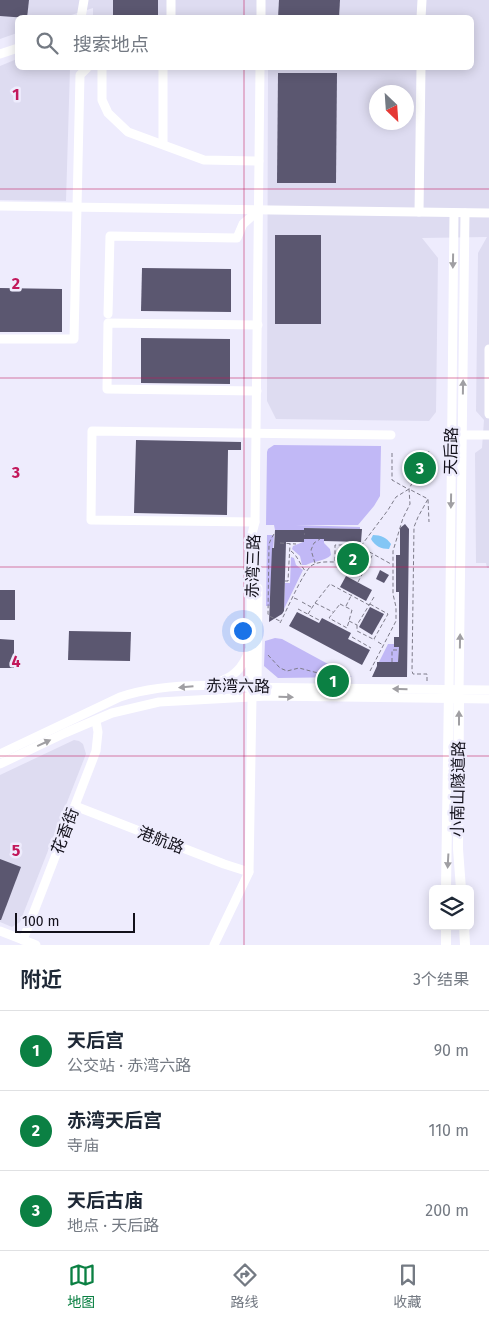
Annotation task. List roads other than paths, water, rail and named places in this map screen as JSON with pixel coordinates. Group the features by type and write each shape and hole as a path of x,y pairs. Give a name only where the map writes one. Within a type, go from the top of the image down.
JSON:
{"main road":[{"name":"小南山隧道路","path":"446,885 454,694"},
{"name":"小南山隧道路","path":"454,694 460,885"},
{"path":"446,930 446,945"},
{"path":"464,930 465,945"}],"street":[{"path":"81,15 84,0"},
{"path":"171,0 171,15"},
{"path":"261,0 261,15"},
{"path":"421,15 422,0"},
{"path":"0,54 15,49"},
{"path":"0,339 74,339 80,75 86,70"},
{"path":"102,70 102,100 108,113 128,132 204,160 259,161"},
{"path":"163,144 164,70"},
{"path":"260,70 258,391 257,433 255,522 90,520 92,432 257,433 391,435"},
{"path":"419,212 421,70"},
{"path":"0,206 489,213"},
{"path":"108,314 110,236 237,238 242,224 258,210"},
{"name":"天后路","path":"454,213 452,435 454,694"},
{"name":"天后路","path":"454,694 462,435 465,213"},
{"path":"258,325 108,323 107,388 258,391"},
{"path":"488,349 489,414"},
{"path":"452,435 489,436"},
{"name":"赤湾三路","path":"254,687 251,643 252,534 255,522"},
{"name":"赤湾三路","path":"214,945 249,872 252,697 254,687 258,535 255,522"},
{"path":"208,685 236,673 244,663 251,643"},
{"name":"赤湾六路","path":"0,754 132,693 208,685 454,694 489,699"},
{"name":"赤湾六路","path":"0,764 129,708 159,702 252,697 454,694 489,690"},
{"name":"花香街","path":"23,940 96,751 98,732 96,721"},
{"name":"港航路","path":"75,806 249,872"},
{"path":"0,931 36,945"}],"water":[{"path":"373,535 381,536 388,540 391,544 389,549 376,545 371,539"}],"place":[{"name":"天后古庙","path":"420,468"},
{"name":"赤湾天后宫","path":"353,559"},
{"name":"天后宫","path":"333,681"}]}
